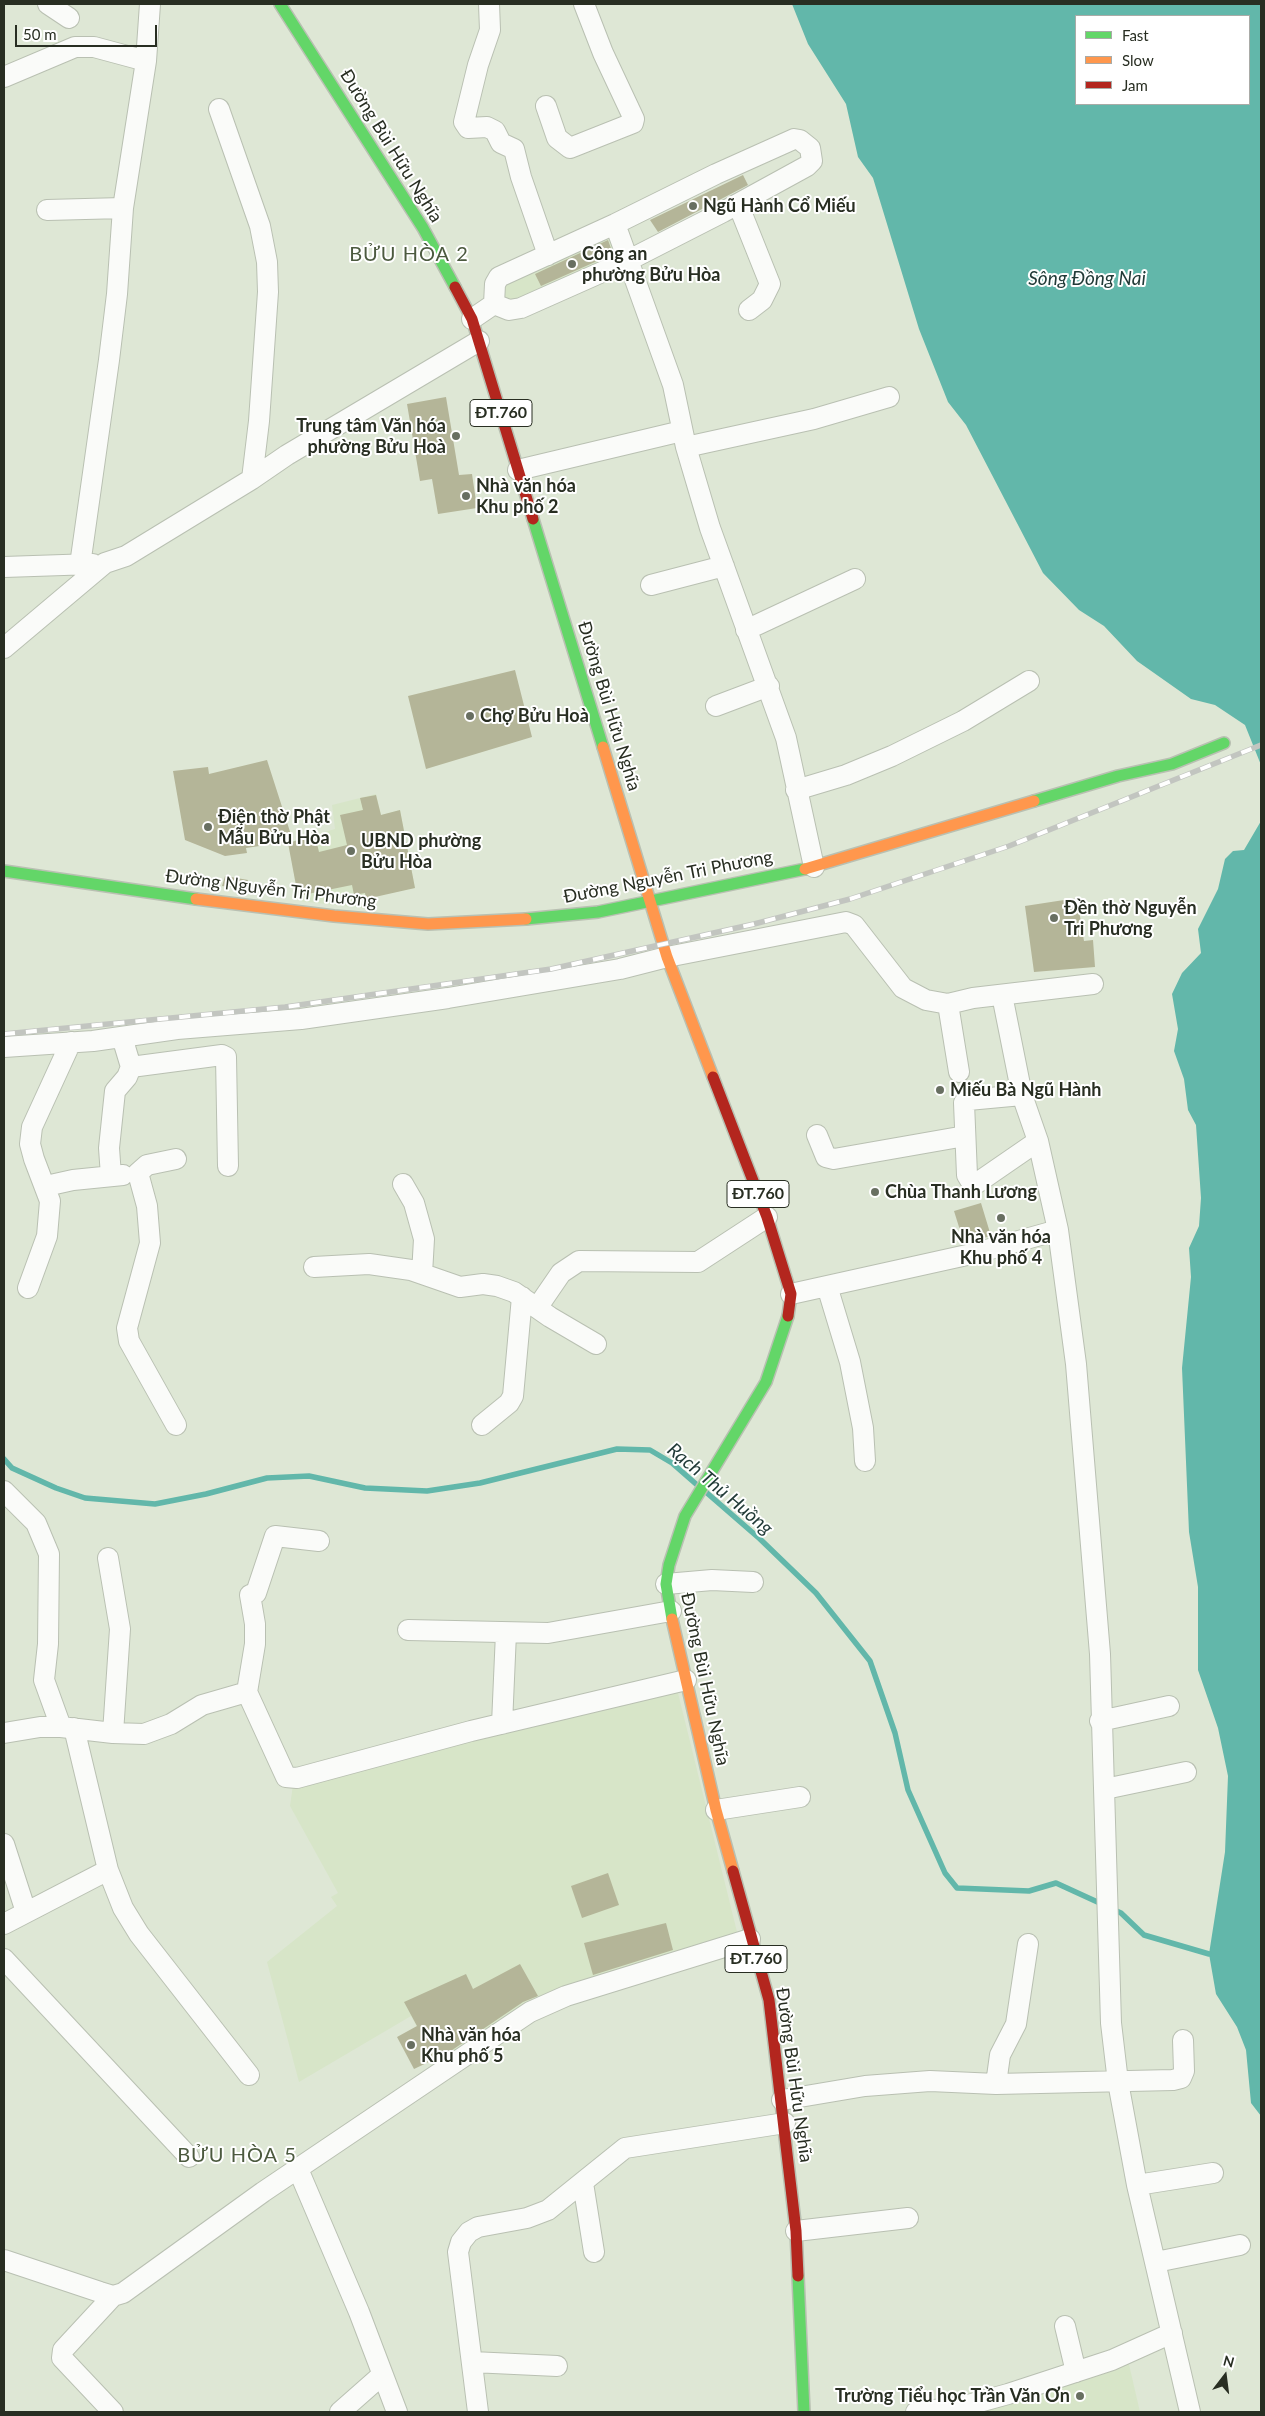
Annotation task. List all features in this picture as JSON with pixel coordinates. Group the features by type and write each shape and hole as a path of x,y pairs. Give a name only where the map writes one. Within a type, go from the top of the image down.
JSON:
{"main road":[{"name":"Đường Bùi Hữu Nghĩa","path":"280,4 423,228 472,319 666,957 767,1217 791,1294 780,1350 766,1382 685,1516 668,1565 666,1584 676,1641 716,1810 750,1939 769,2000 785,2123 796,2231 804,2412"},
{"name":"Đường Nguyễn Tri Phương","path":"4,871 281,910 428,924 478,923 598,912 814,867 1118,776 1172,764 1222,738 1205,738"},
{"name":"Đường Nguyễn Tri Phương","path":"1118,776 1166,752"}],"street":[{"path":"48,4 68,18"},
{"path":"80,565 109,360 117,294 123,208 146,61 150,4"},
{"path":"489,4 490,30 478,65 464,122 468,128 487,127 495,131 501,143 514,149 521,177 548,255"},
{"path":"546,106 557,138 570,148 633,123 634,119 603,53 584,4"},
{"path":"4,77 75,46 94,47 146,61"},
{"path":"219,109 260,226 267,262 265,332 252,479"},
{"path":"794,140 800,140 810,148 812,161 807,166 629,260 521,308 509,310 494,304 495,284 499,277 615,224 716,174 794,140"},
{"path":"738,204 770,284 762,300 749,310"},
{"path":"47,210 123,208"},
{"path":"615,224 673,385 684,439 710,528 746,630 769,686 786,738 814,867"},
{"path":"472,319 494,304"},
{"path":"4,567 105,563 126,556 252,479 287,455 479,341"},
{"path":"518,470 684,439 814,419 889,397"},
{"path":"4,648 105,563"},
{"path":"651,585 724,566"},
{"path":"746,630 855,579"},
{"path":"796,790 846,775 892,756 962,721 1029,681"},
{"path":"716,706 769,686"},
{"path":"4,1047 324,1016 448,998 620,969 666,957 846,922 854,925 903,988 926,1000 948,1004 973,998 1094,984"},
{"path":"1002,995 1022,1095 1038,1141 1058,1230 1076,1364 1100,1654 1100,1720 1105,1789 1107,1930 1111,2023 1118,2082 1137,2185 1190,2412"},
{"path":"948,1004 959,1072"},
{"path":"111,1176 109,1148 115,1091 130,1072 131,1067 122,1037"},
{"path":"28,1288 47,1236 50,1201 30,1144 32,1126 71,1042"},
{"path":"131,1067 226,1057 228,1166"},
{"path":"1022,1095 968,1100 963,1108 967,1175 970,1180 977,1183 1038,1141"},
{"path":"817,1135 826,1157 834,1159 965,1136"},
{"path":"46,1186 73,1180 138,1173 143,1167 154,1162 176,1159"},
{"path":"138,1173 148,1206 150,1243 127,1328 127,1335 176,1425"},
{"path":"403,1184 414,1203 424,1240 422,1274"},
{"path":"482,1425 509,1403 513,1396 529,1302 561,1274 579,1261 698,1262 767,1217"},
{"path":"791,1294 976,1253 1058,1230"},
{"path":"314,1267 369,1264 411,1270 460,1287 483,1284 497,1286 514,1292 596,1344"},
{"path":"826,1286 850,1362 863,1428 865,1461"},
{"path":"4,1491 36,1524 46,1541 49,1554 48,1644 44,1680 68,1728 115,1892 139,1934 249,2075"},
{"path":"319,1541 278,1535 272,1539 256,1593 250,1595 255,1624 255,1644 247,1692 286,1776 291,1778 502,1724 686,1680"},
{"path":"108,1558 120,1629 113,1733"},
{"path":"666,1584 712,1580 753,1582"},
{"path":"408,1630 506,1633 557,1632 671,1611"},
{"path":"502,1724 506,1633"},
{"path":"4,1733 40,1727 135,1735 150,1732 171,1724 202,1705 247,1692"},
{"path":"1100,1720 1169,1706"},
{"path":"1105,1789 1186,1772"},
{"path":"716,1810 800,1797"},
{"path":"4,1844 26,1912"},
{"path":"4,1924 108,1870"},
{"path":"113,2412 62,2358 63,2350 113,2296 133,2288 263,2192 530,2012 566,1996 750,1939"},
{"path":"996,2084 1000,2055 1016,2024 1028,1944"},
{"path":"4,1959 189,2157"},
{"path":"782,2100 866,2086 930,2081 996,2084 1173,2080 1181,2078 1184,2070 1183,2040"},
{"path":"478,2412 458,2252 461,2242 470,2232 478,2227 527,2218 548,2210 625,2148 785,2123"},
{"path":"298,2169 355,2304 397,2412"},
{"path":"1137,2185 1213,2173"},
{"path":"583,2183 594,2252"},
{"path":"796,2231 908,2218"},
{"path":"1156,2262 1240,2244"},
{"path":"4,2260 113,2296"},
{"path":"1065,2326 1076,2372"},
{"path":"916,2412 961,2407 1076,2372 1112,2360 1172,2333"},
{"path":"472,2362 557,2366"},
{"path":"340,2412 382,2375"}],"shaded area":[{"name":"Công an phường Bửu Hòa","path":"611,233 620,256 513,304 501,300 502,284"},
{"name":"UBND phường Bửu Hòa","path":"376,794 381,815 400,810 415,888 372,897 370,909 299,901 290,852 296,851 293,841 335,829 332,805"},
{"path":"677,1689 738,1936 652,1961 438,2066 411,2016 299,2082 267,1962 337,1906 331,1897 338,1893 290,1806 293,1785"},
{"name":"Trường Tiểu học Trần Văn Ơn","path":"1128,2360 1140,2412 969,2412"}],"water":[{"name":"Sông Đồng Nai","path":"792,4 1261,4 1261,765 1245,725 1215,705 1191,699 1137,661 1104,626 1079,610 1043,573 966,425 948,402 919,329 873,178 858,157 846,104 808,44"},
{"path":"1261,821 1261,2116 1251,2103 1246,2050 1237,2027 1216,1994 1209,1954 1225,1852 1228,1776 1218,1728 1198,1670 1198,1587 1189,1532 1182,1368 1191,1277 1189,1248 1199,1226 1201,1198 1196,1125 1188,1110 1184,1079 1174,1051 1178,1029 1172,994 1182,973 1201,953 1198,929 1218,889 1225,859 1233,851 1244,850"}],"building":[{"path":"743,175 748,185 658,232 650,220"},
{"path":"608,240 613,254 541,286 535,274"},
{"path":"446,397 459,475 472,474 477,508 438,514 432,479 420,481 407,404"},
{"name":"Chợ Bửu Hoà","path":"515,670 532,737 426,769 408,696"},
{"path":"267,760 293,841 246,848 247,853 225,856 185,840 173,771 208,767 209,774"},
{"name":"UBND phường Bửu Hòa","path":"376,795 381,815 400,810 415,888 366,899 365,893 354,895 352,885 298,896 288,843 315,835 319,852 347,845 340,815 363,810 360,798"},
{"path":"225,876 248,880 246,889 222,886"},
{"path":"1077,898 1084,941 1093,940 1095,967 1034,972 1025,906"},
{"path":"981,1203 991,1236 964,1243 954,1211"},
{"path":"608,1873 619,1905 582,1918 571,1886"},
{"path":"666,1923 673,1950 593,1975 584,1943"},
{"path":"520,1964 538,1996 523,2002 436,2061 435,2059 414,2069 397,2037 417,2026 404,2002 466,1974 473,1989"}],"waterway":[{"name":"Rạch Thủ Huồng","path":"4,1459 12,1468 56,1488 85,1498 155,1504 206,1494 267,1478 309,1476 365,1488 427,1491 480,1483 617,1449 650,1450 672,1463 696,1484"},
{"name":"Rạch Thủ Huồng","path":"707,1493 760,1539 816,1593 870,1661 895,1733 908,1790 945,1873 957,1888 1029,1891 1056,1883 1104,1905"},
{"name":"Rạch Thủ Huồng","path":"1112,1909 1121,1913 1144,1935 1209,1954"}],"railway":[{"path":"4,1034 285,1007 551,969 754,924 850,899 1009,846 1261,745"}],"traffic: fast":[{"path":"280,4 423,228 455,287"},
{"path":"533,519 603,747"},
{"path":"1034,801 1118,776 1172,764 1224,743"},
{"path":"526,919 598,912 805,869"},
{"path":"4,871 196,899"},
{"path":"672,1619 666,1584 669,1565 685,1516 766,1382 788,1316"},
{"path":"798,2276 804,2412"}],"traffic: slow":[{"path":"603,747 667,957 713,1077"},
{"path":"805,869 1034,801"},
{"path":"196,899 334,916 428,924 526,919"},
{"path":"672,1619 716,1810 733,1871"}],"traffic: jam":[{"path":"455,287 472,319 533,519"},
{"path":"713,1077 767,1217 791,1294 788,1316"},
{"path":"733,1871 769,2000 796,2231 798,2276"}],"place":[{"name":"Ngũ Hành Cổ Miếu","path":"693,206"},
{"name":"Công an phường Bửu Hòa","path":"572,264"},
{"name":"Trung tâm Văn hóa phường Bửu Hoà","path":"456,436"},
{"name":"Nhà văn hóa Khu phố 2","path":"466,496"},
{"name":"Chợ Bửu Hoà","path":"470,716"},
{"name":"Điện thờ Phật Mẫu Bửu Hòa","path":"208,827"},
{"name":"UBND phường Bửu Hòa","path":"351,851"},
{"name":"Đền thờ Nguyễn Tri Phương","path":"1054,918"},
{"name":"Miếu Bà Ngũ Hành","path":"940,1090"},
{"name":"Chùa Thanh Lương","path":"875,1192"},
{"name":"Nhà văn hóa Khu phố 4","path":"1001,1218"},
{"name":"Nhà văn hóa Khu phố 5","path":"411,2045"},
{"name":"Trường Tiểu học Trần Văn Ơn","path":"1080,2396"}],"district":[{"name":"BỬU HÒA 2","path":"409,255"},
{"name":"BỬU HÒA 5","path":"237,2156"}]}
